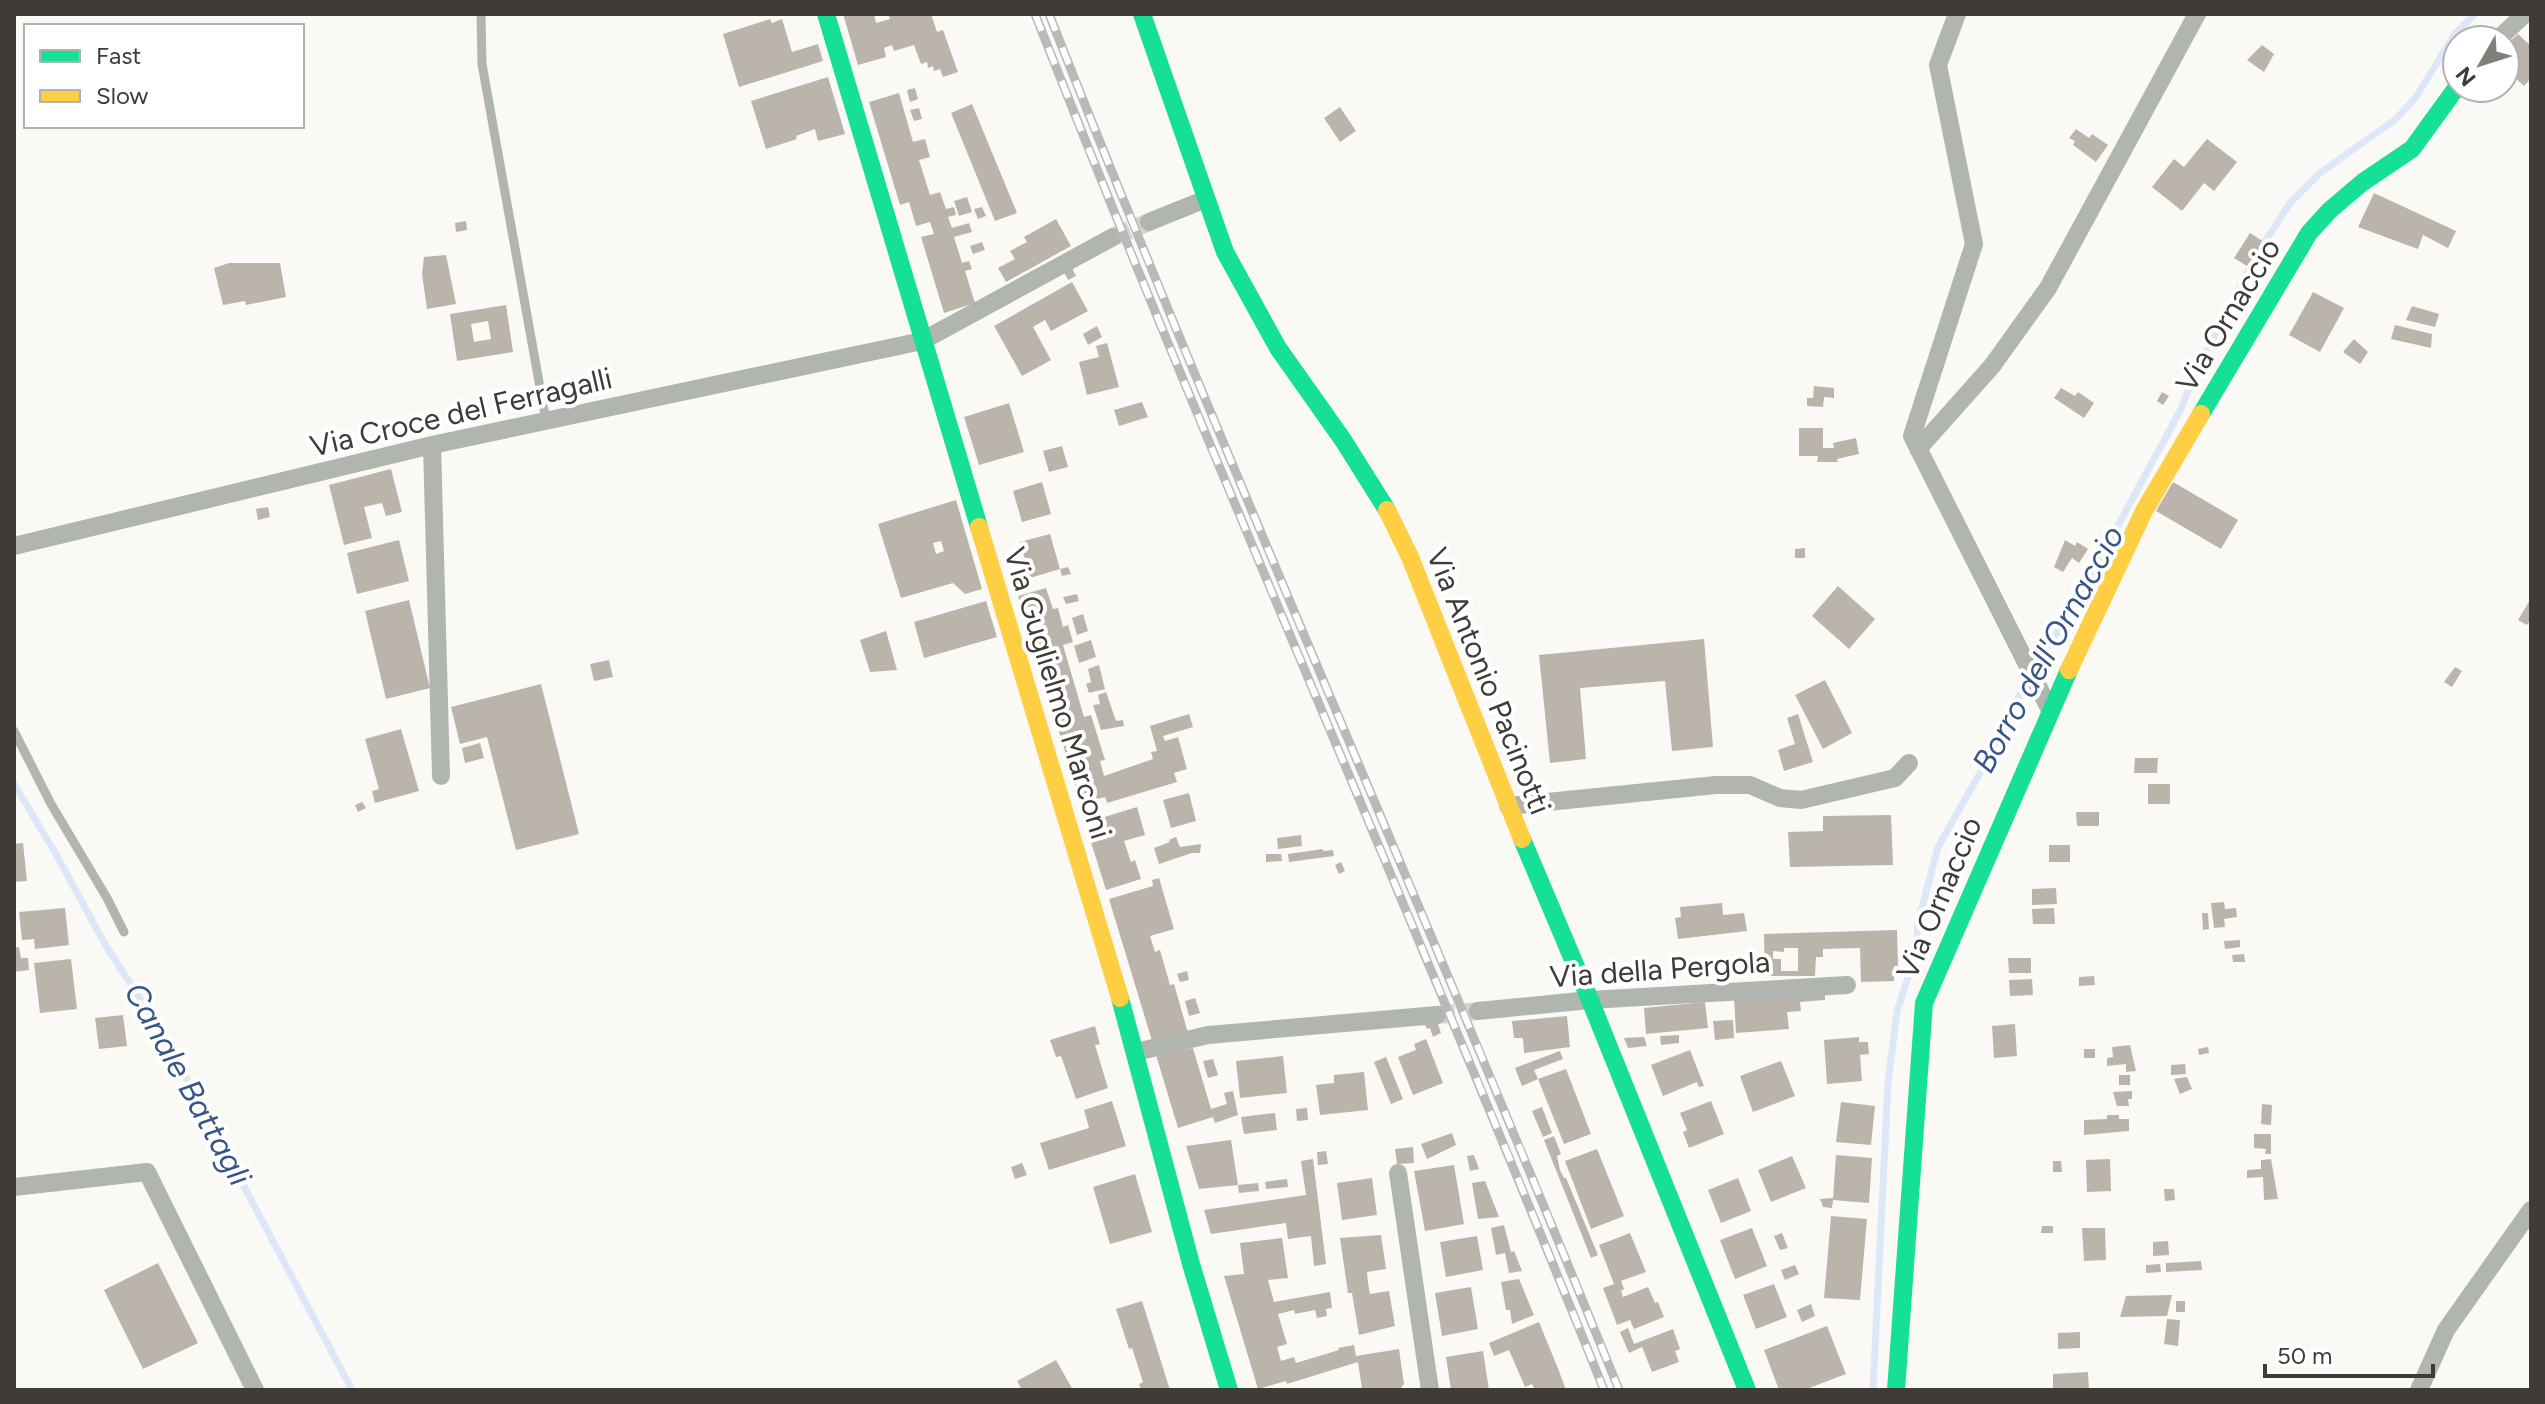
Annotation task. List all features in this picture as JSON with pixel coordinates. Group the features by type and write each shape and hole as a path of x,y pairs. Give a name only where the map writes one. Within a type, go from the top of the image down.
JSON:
{"street":[{"name":"Via Guglielmo Marconi","path":"826,14 1136,1052 1191,1264 1229,1390"},
{"name":"Via Antonio Pacinotti","path":"1142,14 1225,252 1278,348 1375,490 1410,557 1508,806 1590,1000 1747,1390"},
{"path":"1957,14 1938,65 1974,244 1912,436 2050,710"},
{"path":"1918,449 1992,366 2048,288 2197,14"},
{"name":"Via Ornaccio","path":"1896,1390 1924,1003 2050,710 2144,511 2309,233 2363,182 2412,149 2445,104"},
{"path":"1149,222 1206,199"},
{"name":"Via Croce del Ferragalli","path":"14,546 432,445 922,341 1113,237"},
{"path":"432,445 441,776"},
{"path":"1508,806 1716,785 1750,785 1780,798 1801,800 1895,778 1909,763"},
{"name":"Via della Pergola","path":"1478,1011 1590,1000 1847,985"},
{"path":"1136,1052 1208,1035 1437,1015"},
{"path":"14,1187 147,1172 255,1390"},
{"path":"1398,1173 1430,1390"},
{"path":"2419,1390 2446,1330 2531,1210"}],"lane":[{"path":"481,14 482,64 546,421"},
{"path":"14,731 51,804 124,932"}],"building":[{"path":"843,14 874,14 876,23 890,19 888,14 931,14 937,32 943,30 958,72 943,77 940,69 934,71 933,66 928,68 927,62 921,64 914,45 894,51 892,45 884,48 886,57 858,65"},
{"path":"770,19 772,23 782,19 792,52 818,44 823,61 739,87 723,34"},
{"path":"2521,37 2531,46 2531,78 2524,86 2521,83"},
{"path":"2262,45 2274,54 2264,72 2247,60"},
{"path":"828,77 845,134 818,141 815,129 796,136 797,139 766,149 751,101"},
{"path":"915,88 918,99 910,102 907,90"},
{"path":"899,93 913,142 925,139 930,157 919,160 930,195 940,192 946,209 954,207 956,215 948,217 952,228 969,223 972,232 954,237 962,263 969,261 972,269 965,271 975,303 944,313 921,237 934,234 930,222 916,226 909,202 900,205 869,102"},
{"path":"972,104 1017,213 995,221 951,113"},
{"path":"1340,107 1356,131 1340,142 1324,118"},
{"path":"919,108 922,119 914,121 910,110"},
{"path":"2076,129 2089,138 2092,134 2108,145 2096,162 2073,145 2075,141 2069,138"},
{"path":"2207,139 2237,162 2214,191 2204,183 2182,211 2152,187 2174,159 2184,167"},
{"path":"2374,193 2456,231 2448,248 2423,235 2418,249 2358,227"},
{"path":"967,197 972,212 959,216 954,201"},
{"path":"982,207 986,216 978,219 974,209"},
{"path":"1056,219 1071,246 1006,282 998,268 1015,259 1010,251 1027,242 1024,237"},
{"path":"466,221 467,230 456,232 455,223"},
{"path":"2250,233 2264,242 2247,266 2234,258"},
{"path":"982,242 985,250 973,254 970,246"},
{"path":"446,255 456,304 427,309 422,274 424,257"},
{"path":"229,263 280,263 286,297 246,305 245,301 223,305 214,268"},
{"path":"1071,266 1076,276 1068,280 1063,270"},
{"path":"1072,282 1088,311 1051,331 1045,320 1033,327 1051,360 1022,376 994,326"},
{"path":"2313,292 2344,308 2320,352 2289,335"},
{"path":"506,305 513,352 457,361 450,314","holes":["488,321 491,339 474,342 471,324"]},
{"path":"2412,306 2439,314 2435,327 2406,320"},
{"path":"2395,325 2432,334 2431,348 2391,339"},
{"path":"1097,326 1102,337 1088,345 1083,334"},
{"path":"2354,339 2368,352 2360,364 2343,352"},
{"path":"1107,343 1119,387 1087,395 1079,362 1099,357 1096,346"},
{"path":"1814,386 1834,388 1834,398 1824,397 1823,407 1807,406 1807,398 1813,398"},
{"path":"2061,388 2075,396 2078,392 2094,403 2084,418 2054,398"},
{"path":"2162,392 2169,396 2163,405 2157,401"},
{"path":"1142,402 1148,417 1119,426 1114,410"},
{"path":"1009,403 1024,452 979,465 964,417"},
{"path":"1799,428 1823,428 1823,448 1834,448 1833,443 1856,438 1859,454 1837,459 1838,462 1817,462 1818,456 1799,456"},
{"path":"1062,446 1068,467 1049,472 1043,451"},
{"path":"391,469 402,512 386,516 382,503 364,507 372,538 344,545 329,485"},
{"path":"1042,482 1051,514 1022,522 1013,491"},
{"path":"2173,482 2238,520 2221,549 2156,511"},
{"path":"956,500 982,589 965,594 953,583 901,598 878,524","holes":["941,541 944,551 936,554 933,543"]},
{"path":"268,507 270,517 258,520 256,509"},
{"path":"1050,534 1060,569 1023,580 1018,562 1025,560 1020,542"},
{"path":"399,540 409,581 357,594 347,553"},
{"path":"2065,540 2075,546 2077,542 2088,549 2079,563 2072,558 2063,572 2054,567"},
{"path":"1805,548 1805,558 1795,558 1795,549"},
{"path":"1068,567 1071,574 1062,576 1060,569"},
{"path":"1838,586 1875,619 1849,649 1812,616"},
{"path":"1046,588 1053,609 1058,608 1063,627 1068,625 1073,642 1063,645 1084,717 1091,715 1105,760 1100,761 1104,776 1153,759 1151,752 1157,751 1150,726 1189,714 1193,727 1163,736 1165,741 1178,737 1187,769 1174,773 1177,782 1107,803 1105,797 1081,804 1018,596"},
{"path":"1077,594 1079,601 1066,604 1063,597"},
{"path":"409,600 430,688 386,699 365,611"},
{"path":"986,601 997,637 924,658 914,622"},
{"path":"2529,602 2531,619 2527,625 2518,620"},
{"path":"1083,614 1088,631 1077,635 1072,618"},
{"path":"886,631 897,670 870,672 860,640"},
{"path":"1704,639 1713,747 1672,751 1665,681 1580,688 1586,759 1550,763 1539,655"},
{"path":"1091,640 1096,657 1079,663 1074,646"},
{"path":"609,660 613,677 594,681 590,664"},
{"path":"1099,665 1105,689 1089,693 1086,684 1091,682 1088,669"},
{"path":"2455,667 2462,671 2452,687 2444,682"},
{"path":"1825,680 1852,733 1823,749 1795,695"},
{"path":"541,684 579,834 516,850 487,737 460,744 451,707"},
{"path":"1106,692 1116,721 1123,720 1124,726 1101,730 1093,705 1100,704 1098,695"},
{"path":"1798,714 1813,762 1784,771 1778,750 1795,744 1787,718"},
{"path":"401,729 419,791 375,803 372,791 379,789 365,739"},
{"path":"480,743 484,758 465,763 462,748"},
{"path":"2135,758 2158,758 2157,773 2134,773"},
{"path":"2148,784 2170,784 2170,804 2148,804"},
{"path":"1189,793 1196,821 1171,828 1163,800"},
{"path":"362,802 366,808 358,812 355,805"},
{"path":"1137,807 1145,835 1124,841 1141,879 1106,890 1085,823"},
{"path":"2076,812 2099,812 2099,826 2077,826"},
{"path":"1891,815 1893,865 1790,867 1788,832 1823,831 1823,816"},
{"path":"1301,835 1302,846 1278,849 1277,838"},
{"path":"1176,837 1180,847 1201,844 1200,853 1159,864 1154,848"},
{"path":"23,843 27,881 14,882 14,844"},
{"path":"2049,845 2070,845 2070,862 2049,862"},
{"path":"1333,850 1334,856 1289,862 1288,854"},
{"path":"1266,854 1281,854 1282,861 1266,862"},
{"path":"1341,862 1345,871 1339,874 1335,865"},
{"path":"1159,878 1174,929 1150,936 1155,952 1160,950 1170,985 1174,984 1188,1033 1153,1044 1109,899 1153,886 1152,880"},
{"path":"2056,888 2057,904 2032,905 2032,889"},
{"path":"2224,902 2225,909 2236,908 2237,917 2224,919 2225,927 2214,928 2211,903"},
{"path":"1722,903 1723,915 1744,913 1747,931 1678,939 1675,918 1681,917 1680,907"},
{"path":"65,908 69,945 35,949 34,939 22,940 19,912"},
{"path":"2054,908 2055,924 2033,924 2032,909"},
{"path":"2202,913 2208,913 2209,929 2203,930"},
{"path":"1897,930 1898,966 1894,966 1894,981 1861,982 1860,948 1823,949 1823,957 1816,957 1815,976 1765,976 1764,934","holes":["1798,948 1798,971 1781,971 1781,959 1773,959 1773,951"]},
{"path":"2240,940 2240,947 2225,949 2224,941"},
{"path":"19,947 21,958 28,958 29,970 14,972 14,948"},
{"path":"2244,954 2245,962 2233,962 2232,955"},
{"path":"2008,958 2031,958 2031,973 2009,973"},
{"path":"71,959 77,1009 40,1013 34,963"},
{"path":"1187,971 1189,980 1180,982 1177,974"},
{"path":"2094,976 2095,985 2079,986 2079,977"},
{"path":"2032,979 2033,995 2010,996 2009,980"},
{"path":"1825,990 1825,1000 1800,1002 1801,1011 1787,1012 1789,1029 1736,1033 1734,998"},
{"path":"1195,998 1200,1013 1189,1016 1185,1001"},
{"path":"1705,1002 1708,1028 1646,1034 1644,1008"},
{"path":"123,1015 127,1046 99,1049 95,1018"},
{"path":"1567,1016 1570,1047 1524,1053 1523,1038 1514,1038 1512,1021"},
{"path":"1733,1020 1734,1038 1715,1040 1713,1021"},
{"path":"1437,1021 1441,1033 1433,1037 1430,1028 1427,1029 1425,1025"},
{"path":"2015,1024 2017,1056 1994,1058 1992,1026"},
{"path":"1095,1026 1100,1044 1095,1045 1108,1088 1076,1099 1061,1056 1056,1057 1050,1040"},
{"path":"1679,1035 1679,1043 1661,1045 1660,1036"},
{"path":"1644,1037 1647,1046 1628,1048 1624,1038"},
{"path":"1859,1037 1859,1042 1868,1042 1869,1054 1860,1055 1862,1081 1827,1084 1824,1040"},
{"path":"1426,1039 1443,1083 1413,1095 1398,1057 1416,1050 1414,1044"},
{"path":"2130,1045 2136,1071 2126,1072 2126,1064 2107,1066 2107,1058 2113,1057 2112,1047"},
{"path":"2208,1047 2209,1053 2199,1055 2198,1049"},
{"path":"1193,1048 1211,1109 1227,1104 1224,1093 1233,1091 1238,1115 1215,1123 1213,1117 1178,1128 1156,1055"},
{"path":"2084,1049 2095,1049 2095,1058 2084,1058"},
{"path":"1690,1050 1704,1086 1699,1087 1697,1082 1663,1096 1651,1065"},
{"path":"1560,1051 1563,1059 1534,1070 1538,1079 1522,1086 1515,1068"},
{"path":"1283,1056 1287,1093 1240,1098 1236,1061"},
{"path":"1386,1057 1403,1099 1391,1104 1374,1062"},
{"path":"1213,1059 1218,1075 1208,1078 1203,1061"},
{"path":"1781,1061 1795,1096 1753,1112 1740,1076"},
{"path":"2185,1064 2186,1074 2171,1075 2171,1065"},
{"path":"1566,1069 1591,1134 1564,1144 1538,1079"},
{"path":"1364,1072 1368,1110 1320,1115 1316,1085 1334,1083 1334,1075"},
{"path":"2119,1075 2130,1075 2130,1085 2119,1085"},
{"path":"2187,1077 2192,1089 2180,1094 2174,1079"},
{"path":"2132,1091 2129,1106 2117,1106 2113,1092"},
{"path":"1112,1101 1126,1146 1049,1170 1040,1143 1089,1128 1084,1110"},
{"path":"1711,1101 1724,1134 1689,1148 1683,1132 1687,1130 1680,1113"},
{"path":"1841,1102 1875,1106 1871,1145 1836,1142"},
{"path":"2262,1104 2272,1105 2271,1125 2261,1124"},
{"path":"1542,1107 1552,1133 1543,1137 1532,1111"},
{"path":"1307,1108 1308,1120 1297,1121 1296,1109"},
{"path":"1275,1113 1277,1130 1244,1134 1241,1117"},
{"path":"2107,1115 2129,1119 2129,1131 2084,1135 2084,1120 2107,1119"},
{"path":"1452,1133 1456,1145 1427,1159 1421,1144"},
{"path":"2254,1134 2271,1134 2271,1154 2265,1154 2266,1149 2254,1148"},
{"path":"1554,1136 1561,1154 1557,1156 1560,1170 1598,1255 1591,1258 1544,1140"},
{"path":"1231,1140 1238,1185 1199,1189 1186,1146"},
{"path":"1413,1147 1414,1163 1397,1164 1395,1149"},
{"path":"1597,1149 1624,1216 1591,1229 1565,1161"},
{"path":"1326,1151 1328,1164 1318,1165 1317,1152"},
{"path":"1474,1155 1479,1169 1470,1171 1467,1156"},
{"path":"1836,1155 1872,1158 1869,1203 1833,1200 1832,1208 1823,1207 1820,1199 1833,1198"},
{"path":"1792,1156 1806,1188 1771,1202 1758,1170"},
{"path":"1313,1159 1326,1264 1314,1266 1311,1236 1288,1239 1286,1223 1211,1234 1204,1210 1306,1195 1301,1161"},
{"path":"2110,1159 2111,1191 2087,1192 2086,1160"},
{"path":"2271,1159 2278,1199 2264,1200 2263,1177 2247,1178 2247,1170 2261,1169 2261,1160"},
{"path":"2053,1161 2061,1161 2062,1172 2053,1172"},
{"path":"1022,1163 1027,1175 1015,1179 1011,1167"},
{"path":"1454,1165 1464,1224 1425,1231 1414,1171"},
{"path":"1135,1174 1152,1232 1110,1244 1093,1187"},
{"path":"1372,1178 1377,1215 1342,1220 1337,1183"},
{"path":"1738,1178 1751,1211 1721,1223 1708,1190"},
{"path":"1287,1179 1288,1187 1266,1189 1265,1182"},
{"path":"1485,1181 1499,1217 1478,1219 1472,1183"},
{"path":"1258,1183 1259,1191 1239,1193 1238,1185"},
{"path":"2164,1189 2174,1189 2175,1200 2165,1201"},
{"path":"1831,1216 1867,1219 1860,1300 1824,1298"},
{"path":"1504,1225 1511,1252 1514,1251 1522,1271 1509,1273 1505,1253 1496,1255 1491,1228"},
{"path":"2042,1226 2053,1226 2053,1233 2041,1233"},
{"path":"1752,1228 1767,1266 1735,1279 1720,1240"},
{"path":"2082,1228 2105,1228 2106,1260 2084,1261"},
{"path":"1630,1233 1646,1272 1621,1281 1623,1297 1648,1287 1664,1317 1634,1329 1630,1320 1617,1325 1603,1288 1614,1284 1599,1245"},
{"path":"1782,1233 1788,1248 1780,1250 1774,1236"},
{"path":"1381,1235 1386,1269 1367,1272 1368,1283 1370,1294 1389,1291 1395,1326 1359,1335 1352,1293 1348,1293 1340,1238"},
{"path":"1477,1236 1483,1270 1446,1277 1440,1242"},
{"path":"1282,1238 1288,1278 1268,1280 1274,1302 1330,1292 1332,1308 1326,1309 1327,1316 1317,1318 1315,1310 1278,1314 1287,1344 1277,1347 1281,1361 1294,1357 1296,1363 1354,1345 1356,1356 1399,1349 1404,1384 1401,1388 1362,1389 1358,1362 1287,1384 1286,1381 1258,1389 1224,1276 1244,1274 1240,1243"},
{"path":"2168,1241 2169,1255 2153,1256 2153,1242"},
{"path":"2201,1261 2202,1270 2166,1272 2166,1263"},
{"path":"158,1263 198,1343 143,1369 104,1290"},
{"path":"2160,1264 2161,1272 2146,1273 2146,1265"},
{"path":"1795,1265 1799,1274 1785,1280 1781,1270"},
{"path":"1519,1279 1534,1315 1512,1324 1501,1282"},
{"path":"1774,1284 1787,1317 1756,1329 1743,1295"},
{"path":"1471,1287 1478,1329 1442,1336 1435,1293"},
{"path":"2172,1295 2167,1316 2120,1317 2126,1296"},
{"path":"1142,1301 1170,1390 1141,1390 1139,1384 1143,1382 1116,1309"},
{"path":"2176,1301 2185,1301 2185,1312 2176,1312"},
{"path":"1811,1304 1815,1316 1802,1322 1797,1310"},
{"path":"2167,1319 2180,1320 2178,1346 2164,1344"},
{"path":"1539,1322 1566,1390 1535,1390 1532,1384 1525,1387 1509,1350 1494,1356 1489,1343"},
{"path":"1827,1326 1846,1374 1804,1390 1779,1390 1764,1350"},
{"path":"1628,1328 1634,1344 1673,1329 1680,1349 1675,1351 1679,1362 1652,1372 1642,1347 1629,1353 1620,1332"},
{"path":"2080,1332 2080,1348 2058,1349 2058,1333"},
{"path":"1483,1351 1489,1390 1451,1390 1446,1357"},
{"path":"1056,1360 1073,1390 1022,1390 1017,1381"},
{"path":"2088,1372 2089,1390 2053,1390 2053,1374"}],"waterway":[{"name":"Borro dell'Ornaccio","path":"1873,1390 1888,1083 1897,1011 1915,956 1918,923 1938,847 2181,409 2195,373 2259,251 2290,203 2320,173 2396,119 2416,97 2454,35 2475,14"},
{"name":"Canale Battagli","path":"14,784 106,946 163,1034 352,1390"}],"tunnel":[{"path":"1113,237 1149,222"},
{"path":"1437,1015 1478,1011"}],"railway":[{"path":"1035,14 1175,359 1604,1390"},
{"path":"1049,14 1189,359 1619,1390"}],"traffic: fast":[{"path":"826,14 979,527"},
{"path":"1142,14 1225,252 1278,348 1343,440 1387,510"},
{"path":"2201,414 2309,233 2363,182 2412,149 2445,104"},
{"path":"1896,1390 1924,1003 2069,670"},
{"path":"1522,839 1747,1390"},
{"path":"1120,998 1191,1264 1229,1390"}],"traffic: slow":[{"path":"2069,670 2144,511 2201,414"},
{"path":"1387,510 1410,557 1522,839"},
{"path":"979,527 1120,998"}]}
